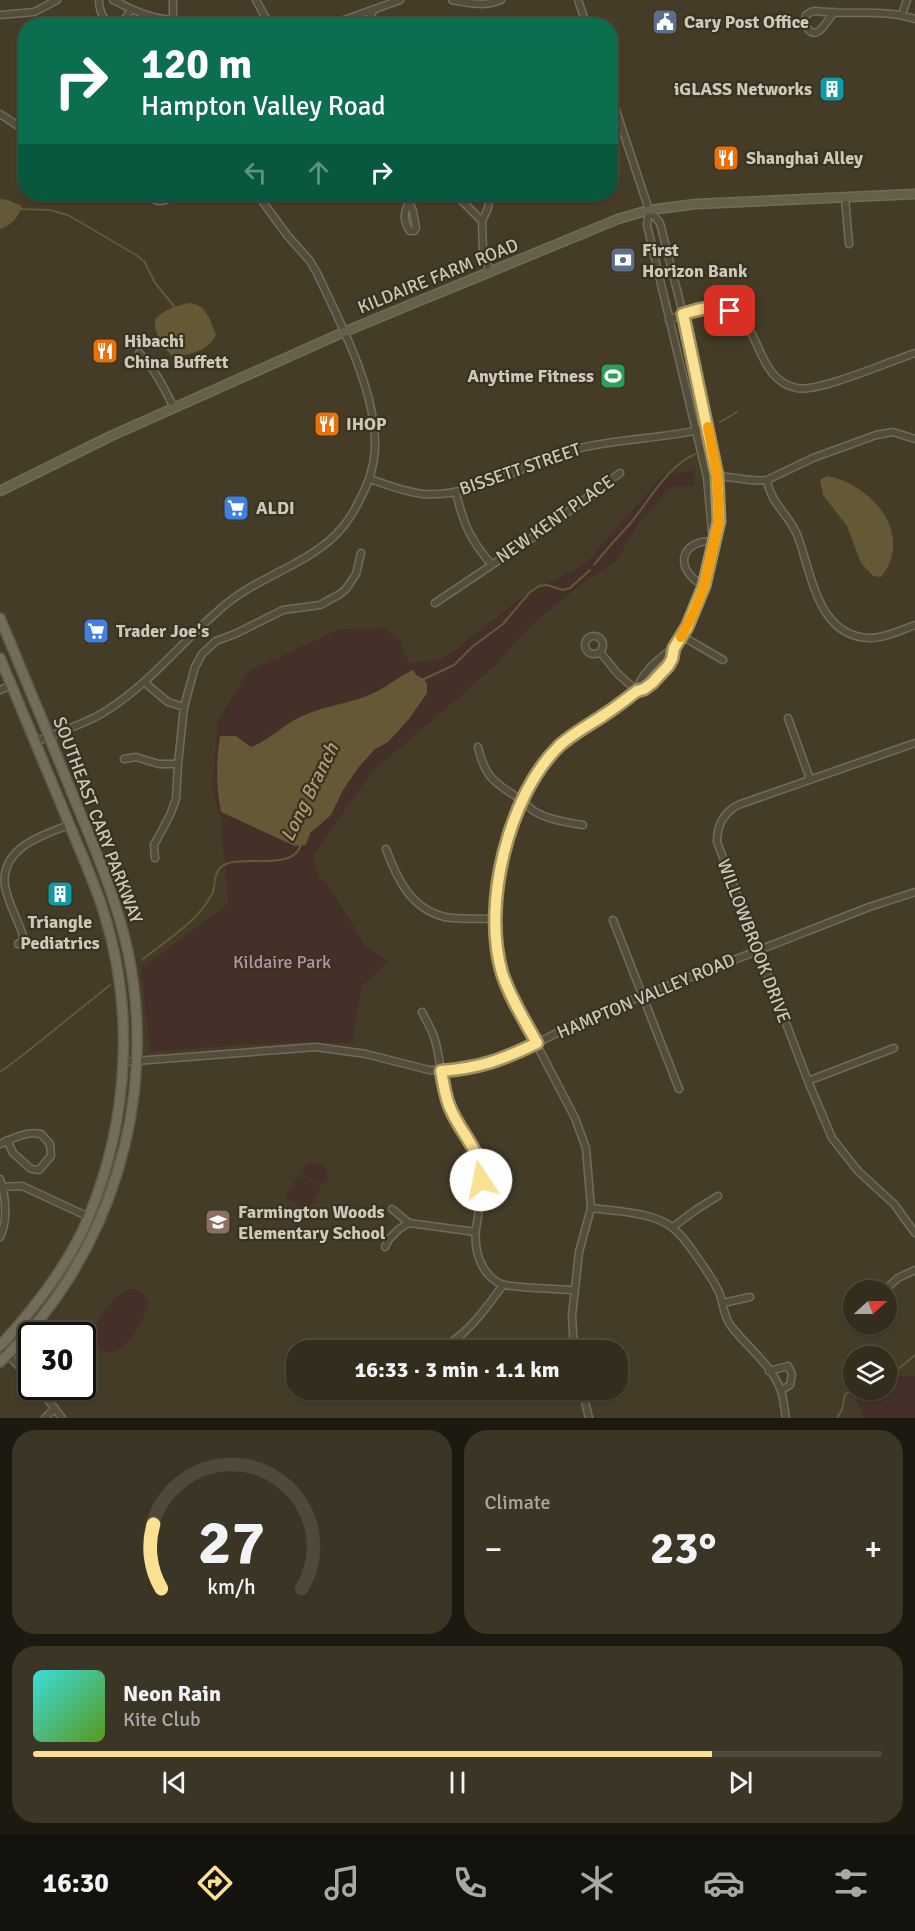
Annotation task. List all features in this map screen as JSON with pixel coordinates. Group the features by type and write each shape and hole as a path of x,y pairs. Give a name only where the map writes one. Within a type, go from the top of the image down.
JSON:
{"main road":[{"name":"KILDAIRE FARM ROAD","path":"0,491 111,436 344,332 596,227 649,210 696,204 915,194"},
{"name":"SOUTHEAST CARY PARKWAY","path":"0,618 101,866 123,930 134,985 137,1019 137,1061 126,1143 117,1178 100,1221 78,1265 62,1290 36,1326 0,1362"},
{"name":"SOUTHEAST CARY PARKWAY","path":"0,658 103,909 122,1002 123,1062 113,1140 104,1175 89,1217 51,1282 29,1314 0,1346"}],"street":[{"path":"0,15 34,12 56,0"},
{"path":"99,0 100,12 103,18"},
{"path":"113,0 155,18"},
{"path":"173,0 173,18"},
{"path":"256,0 266,18"},
{"path":"349,18 400,0"},
{"path":"452,0 489,5 501,0"},
{"path":"578,0 584,18"},
{"path":"902,14 907,0"},
{"path":"125,18 131,9"},
{"path":"370,18 374,9"},
{"path":"835,12 827,20 825,27 815,33 810,31 804,23 806,15 811,12 835,12 902,14 915,19"},
{"path":"0,114 18,126"},
{"path":"618,116 649,210 660,223 683,314 717,475 719,521 713,542"},
{"path":"845,198 849,244"},
{"path":"35,742 104,713 144,682 226,604 329,541 351,515 370,479 375,447 372,415 362,376 314,267 262,201"},
{"path":"462,201 482,221"},
{"path":"489,201 482,221 483,250 489,273"},
{"path":"637,691 638,682 674,648 682,636 704,586 713,542 706,477 647,225 649,210"},
{"path":"669,320 696,310 718,307 730,311 739,316 749,327 772,373 785,384 801,389 818,387 915,353"},
{"path":"140,353 154,370 174,408"},
{"name":"BISSETT STREET","path":"370,479 423,494 456,493 574,450 708,428"},
{"path":"706,477 717,475 767,480 813,458 876,435 893,432 915,439"},
{"name":"NEW KENT PLACE","path":"435,603 541,532 620,473"},
{"path":"767,480 776,505 797,535 821,606 837,626 847,633 871,638 882,637 915,625"},
{"name":"NEW KENT PLACE","path":"456,493 468,533 491,564"},
{"path":"704,586 689,574 684,558 687,550 693,544 713,542"},
{"path":"155,858 154,845 176,799 184,706 195,667 206,648 216,640 235,634 283,610 320,605 332,599 346,589 356,574 361,553"},
{"path":"682,636 723,660"},
{"path":"573,1340 572,1316 579,1252 591,1208 587,1160 583,1137 513,999 503,974 498,952 496,919 498,879 501,859 522,801 537,775 558,747 637,691 652,683 672,659 674,648"},
{"path":"600,652 618,674 637,691"},
{"path":"144,682 168,702 184,706"},
{"path":"0,690 12,685"},
{"path":"788,718 810,779"},
{"name":"WILLOWBROOK DRIVE","path":"915,743 738,805 724,816 718,828 717,843 827,1127 839,1149 858,1172 894,1204 915,1233"},
{"path":"478,747 482,764 502,789 522,801 534,812 584,825"},
{"path":"124,759 136,757 159,764 178,764"},
{"path":"18,944 24,939 5,887 5,871 11,859 24,844 69,825"},
{"path":"386,849 401,886 428,910 445,917 496,919"},
{"name":"HAMPTON VALLEY ROAD","path":"123,1062 316,1047 357,1052 412,1067 441,1071 483,1066 503,1059 585,1018 642,995 869,907 915,892"},
{"path":"613,920 679,1089"},
{"path":"422,1012 434,1036 446,1098 477,1153 480,1165 481,1199 476,1232 476,1248 480,1262 490,1276 502,1285 574,1290"},
{"path":"808,1081 894,1048"},
{"path":"0,1143 7,1140 27,1133 41,1134 50,1144 51,1156 39,1170 31,1169 13,1153 7,1140"},
{"path":"0,1179 4,1218 0,1237"},
{"path":"1,1187 22,1186 89,1217"},
{"path":"673,1227 718,1197"},
{"path":"591,1208 638,1214 673,1227 685,1240 719,1292 725,1317 730,1326 758,1355 781,1390 786,1418"},
{"path":"392,1209 409,1223 476,1232"},
{"path":"385,1247 399,1229 409,1223"},
{"path":"896,1280 915,1270"},
{"path":"458,1340 482,1313 502,1285"},
{"path":"723,1303 750,1297"},
{"path":"0,1346 18,1365"},
{"path":"769,1371 788,1366 792,1374 790,1385 781,1390"},
{"path":"48,1400 62,1418"},
{"path":"584,1400 588,1418"},
{"path":"45,1418 55,1408"}],"green space":[{"name":"Kildaire Park","path":"693,470 695,485 672,487 640,522 615,562 589,578 530,626 497,664 371,773 313,856 319,877 328,884 367,948 389,961 362,986 352,1044 276,1043 150,1052 141,968 228,904 221,819 212,788 218,721 247,672 339,629 385,628 399,640 409,664 444,658 522,597 586,563 663,475"},
{"path":"308,1162 316,1163 325,1169 327,1181 321,1184 302,1174"},
{"path":"299,1174 322,1188 308,1211 285,1197"},
{"path":"129,1289 137,1290 144,1295 149,1304 131,1339 114,1352 100,1351 96,1341 96,1326 111,1302"},
{"path":"897,1376 915,1376 915,1418 864,1418 857,1400 897,1400"}],"water":[{"path":"0,199 22,206 14,220 8,226 0,229"},
{"path":"188,303 203,309 216,334 204,348 174,357 160,340 155,320 165,311"},
{"path":"827,476 859,489 873,500 884,514 891,529 893,545 890,561 881,577 873,576 861,563 847,526 823,495 820,480"},
{"path":"413,670 416,675 424,679 427,684 427,693 409,719 388,742 375,749 358,768 343,790 331,815 310,833 306,845 295,846 221,812 217,774 220,736 236,736 251,747 302,716 371,694"}],"waterway":[{"path":"20,209 50,210 68,215 136,255 144,261 155,283 174,306"},
{"name":"Long Branch","path":"720,422 737,412"},
{"name":"Long Branch","path":"594,565 666,477 684,460 695,454"},
{"name":"Long Branch","path":"422,680 454,665 472,647 503,624 529,593 539,586 547,585 563,590 570,588 590,570"},
{"name":"Long Branch","path":"143,959 177,933 206,904 213,892 217,873 222,866 234,862 289,858 297,853 301,844"},
{"name":"Long Branch","path":"0,1072 110,985"},
{"path":"897,1370 915,1355"},
{"path":"837,1418 842,1410 844,1400"}],"slow traffic":[{"path":"681,637 704,586 719,521 719,491 708,427"}],"place":[{"name":"Cary Post Office","path":"665,22"},
{"name":"iGLASS Networks","path":"832,89"},
{"name":"Shanghai Alley","path":"726,158"},
{"name":"First Horizon Bank","path":"623,260"},
{"name":"Hibachi China Buffett","path":"105,351"},
{"name":"Anytime Fitness","path":"613,376"},
{"name":"IHOP","path":"327,424"},
{"name":"ALDI","path":"236,508"},
{"name":"Trader Joe's","path":"96,631"},
{"name":"Triangle Pediatrics","path":"60,894"},
{"name":"Farmington Woods Elementary School","path":"218,1222"}],"route":[{"path":"481,1180 477,1153 452,1112 446,1098 441,1071 483,1066 537,1043 507,987 498,952 496,919 498,879 504,848 522,801 552,753 572,736 652,683 672,659 674,648 687,627 700,597 712,554 720,505 714,456 683,314 718,307 730,311"}]}
